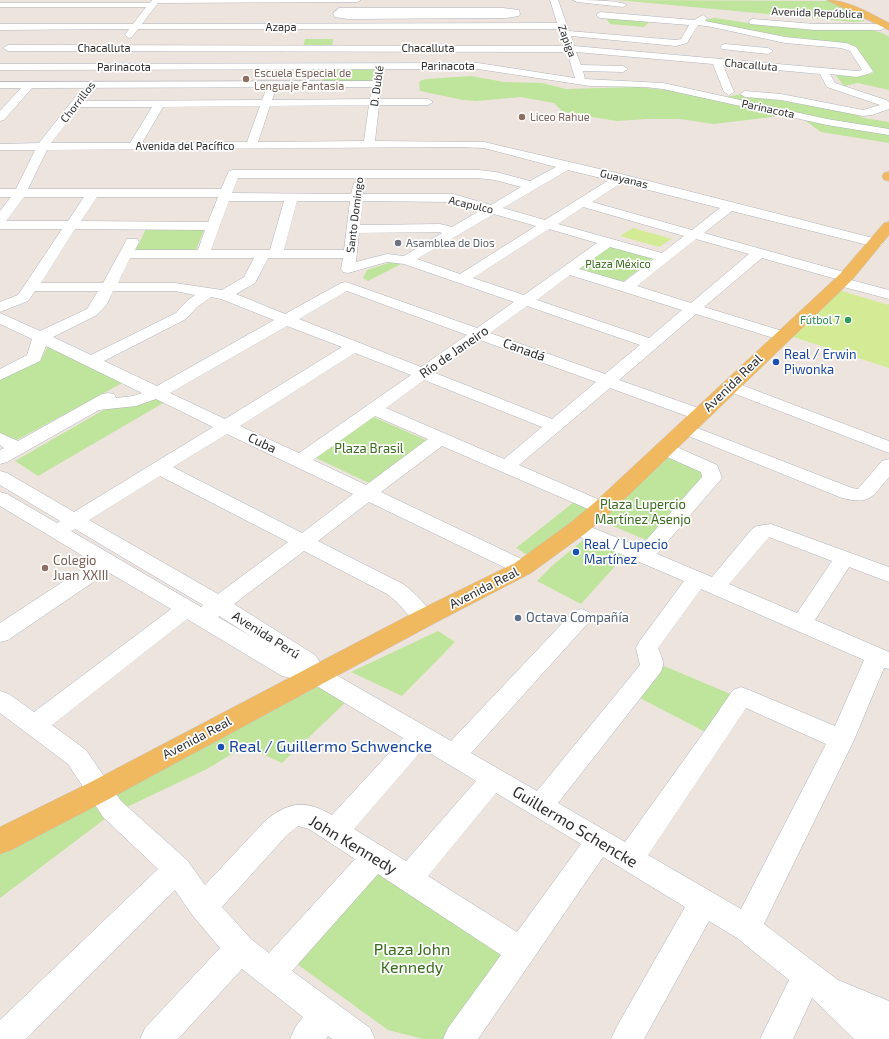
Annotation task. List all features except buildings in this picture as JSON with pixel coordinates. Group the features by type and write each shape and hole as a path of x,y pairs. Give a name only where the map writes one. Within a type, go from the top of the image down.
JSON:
{"main road":[{"path":"831,0 884,26"},
{"path":"859,26 867,24 884,26"},
{"path":"859,26 884,26"},
{"name":"Avenida Real","path":"0,841 99,791 316,674 523,568 578,528 602,508 843,280 883,234"}],"street":[{"path":"256,0 253,5 256,10"},
{"path":"0,5 56,3 150,9 256,0 284,0 303,4 362,0"},
{"path":"411,26 412,0"},
{"name":"Zapiga","path":"554,0 564,25 581,81"},
{"path":"577,0 632,5"},
{"path":"595,0 609,3"},
{"path":"0,56 56,3"},
{"path":"600,15 609,3"},
{"name":"Chorrillos","path":"0,220 20,193 44,146 150,9"},
{"path":"412,13 344,11 337,13 340,16 412,13 512,11 516,14 412,13"},
{"path":"694,24 704,18 718,16 697,13"},
{"path":"600,15 694,24 712,24 728,41 768,53 772,37 728,41"},
{"path":"600,15 606,25"},
{"path":"639,40 653,20"},
{"name":"Avenida República","path":"746,20 804,26 859,26"},
{"name":"Azapa","path":"0,27 185,27 228,37 306,26 384,37 411,26 431,37 519,37 564,25 639,40 676,43 684,41 694,24"},
{"path":"300,48 306,26"},
{"path":"171,48 185,27"},
{"name":"Chacalluta","path":"8,48 171,48 228,37 300,48 384,37 519,37 571,49 847,74 857,74 868,71 853,49 840,45 811,46 772,37"},
{"name":"D. Dublé","path":"365,145 375,102 384,37"},
{"path":"473,37 478,66"},
{"path":"519,37 527,73"},
{"path":"0,41 18,39"},
{"path":"664,42 660,46 665,57 674,89"},
{"path":"200,66 209,51"},
{"path":"717,62 729,92"},
{"name":"Parinacota","path":"0,67 478,66 581,81 645,84 827,122 889,132"},
{"path":"768,66 781,97"},
{"path":"577,68 623,69"},
{"path":"692,93 729,92 781,97 863,113 868,113 886,107 882,102 831,85 824,72"},
{"path":"0,85 377,84"},
{"path":"0,118 28,85"},
{"path":"251,146 272,85"},
{"path":"76,104 428,102"},
{"path":"134,146 159,104"},
{"name":"Avenida del Pacífico","path":"0,147 365,145"},
{"name":"Guayanas","path":"365,145 484,145 730,206 883,234"},
{"name":"Santo Domingo","path":"346,286 356,198 365,145"},
{"path":"406,260 567,165"},
{"path":"203,254 233,174 478,174 496,176 533,186"},
{"path":"461,279 621,178"},
{"name":"Acapulco","path":"0,193 225,195 291,198 453,198 664,258"},
{"path":"0,307 23,298 70,225 93,193"},
{"path":"92,361 180,316 192,304 250,280 269,254 291,198"},
{"path":"582,203 759,253 889,295"},
{"path":"626,288 730,206"},
{"path":"0,225 213,226"},
{"path":"0,375 34,358 41,337 92,312 99,304 109,287 141,226"},
{"path":"353,229 440,228 454,232"},
{"name":"Río de Janeiro","path":"300,461 608,242"},
{"path":"126,254 269,254 350,250 387,258 406,260 652,344"},
{"path":"507,466 759,253"},
{"path":"348,269 387,258"},
{"path":"568,270 783,336"},
{"path":"96,405 136,401 157,393 346,286"},
{"name":"Canadá","path":"346,286 608,381 842,491 856,496 863,495 889,465"},
{"path":"30,287 175,287 216,293 424,373 555,426"},
{"name":"Cuba","path":"5,325 41,337 523,568"},
{"path":"66,526 355,346"},
{"path":"0,458 136,382"},
{"path":"731,386 889,447"},
{"path":"373,409 602,508"},
{"path":"0,438 18,448"},
{"path":"34,725 302,542 440,438"},
{"path":"643,556 712,478 710,469 665,449"},
{"path":"160,468 395,589 405,597 424,618"},
{"name":"Avenida Perú","path":"0,477 66,526 108,562 203,610"},
{"name":"Avenida Perú","path":"0,498 66,526 203,610 290,670 316,674"},
{"path":"578,528 883,659 747,928"},
{"path":"540,806 652,668 652,661 647,648 650,642 706,583 759,534 764,531 771,530 889,575"},
{"path":"801,624 844,558"},
{"path":"2,629 108,562"},
{"path":"454,756 581,617"},
{"name":"Guillermo Schencke","path":"316,674 747,928 817,982 877,1039"},
{"path":"629,859 713,739 741,696 842,740"},
{"path":"0,700 77,758 112,809 177,869 203,907 240,949 325,1016 359,1039"},
{"path":"335,831 420,736"},
{"path":"409,878 493,779"},
{"name":"John Kennedy","path":"203,907 276,828 289,817 301,814 316,819 520,951"},
{"path":"459,1039 599,841"},
{"path":"270,973 375,857"},
{"path":"4,1039 177,869"},
{"path":"627,1039 703,903"},
{"path":"156,1039 240,949"},
{"path":"776,1039 817,982"},
{"name":"Guillermo Schencke","path":"817,982 889,1017"},
{"path":"306,1039 325,1016"},
{"path":"883,1039 889,1024"}],"green space":[{"path":"617,0 830,1 855,11 865,21 854,22"},
{"path":"605,17 650,21 644,27 610,24"},
{"path":"715,18 759,25 855,28 880,33 889,37 889,90 858,83 844,86 834,73 862,76 873,73 856,49 698,21"},
{"path":"305,39 333,39 332,47 303,47"},
{"path":"375,67 372,83 322,83 325,68"},
{"path":"471,76 504,82 542,83 566,89 637,87 666,90 711,99 743,94 851,113 864,118 889,122 889,143 821,132 803,119 780,116 714,124 680,119 617,121 573,114 562,111 554,103 521,97 476,101 463,100 420,91 420,81 426,79"},
{"path":"147,227 205,227 196,250 136,250"},
{"path":"633,228 672,239 659,247 620,236"},
{"name":"Plaza México","path":"609,245 653,258 623,282 578,268"},
{"path":"395,261 403,263 368,281 363,278 367,270"},
{"name":"Fútbol 7","path":"838,290 889,305 889,368 790,336"},
{"path":"48,346 126,381 15,441 0,433 0,380 41,360"},
{"path":"155,397 165,402 38,476 15,461 107,408"},
{"name":"Plaza Brasil","path":"371,416 426,440 369,483 312,456"},
{"name":"Plaza Lupercio Martínez Asenjo","path":"666,456 708,473 651,542 601,521"},
{"path":"574,502 592,511 531,557 516,548"},
{"path":"588,536 627,553 581,604 537,581 553,565"},
{"path":"438,631 455,642 402,696 351,672"},
{"path":"659,664 745,700 717,738 636,696"},
{"path":"321,685 348,700 282,763 245,746 207,769 110,815 0,898 0,853"},
{"name":"Plaza John Kennedy","path":"382,857 515,939 448,1039 423,1039 388,1030 290,959"}],"place":[{"name":"Escuela Especial de Lenguaje Fantasia","path":"246,79"},
{"name":"Liceo Rahue","path":"522,117"},
{"name":"Asamblea de Dios","path":"398,243"},
{"name":"Fútbol 7","path":"848,320"},
{"name":"Real / Erwin Piwonka","path":"776,362"},
{"name":"Real / Lupecio Martínez","path":"576,552"},
{"name":"Colegio Juan XXIII","path":"45,568"},
{"name":"Octava Compañía","path":"518,618"},
{"name":"Real / Guillermo Schwencke","path":"221,747"}]}
